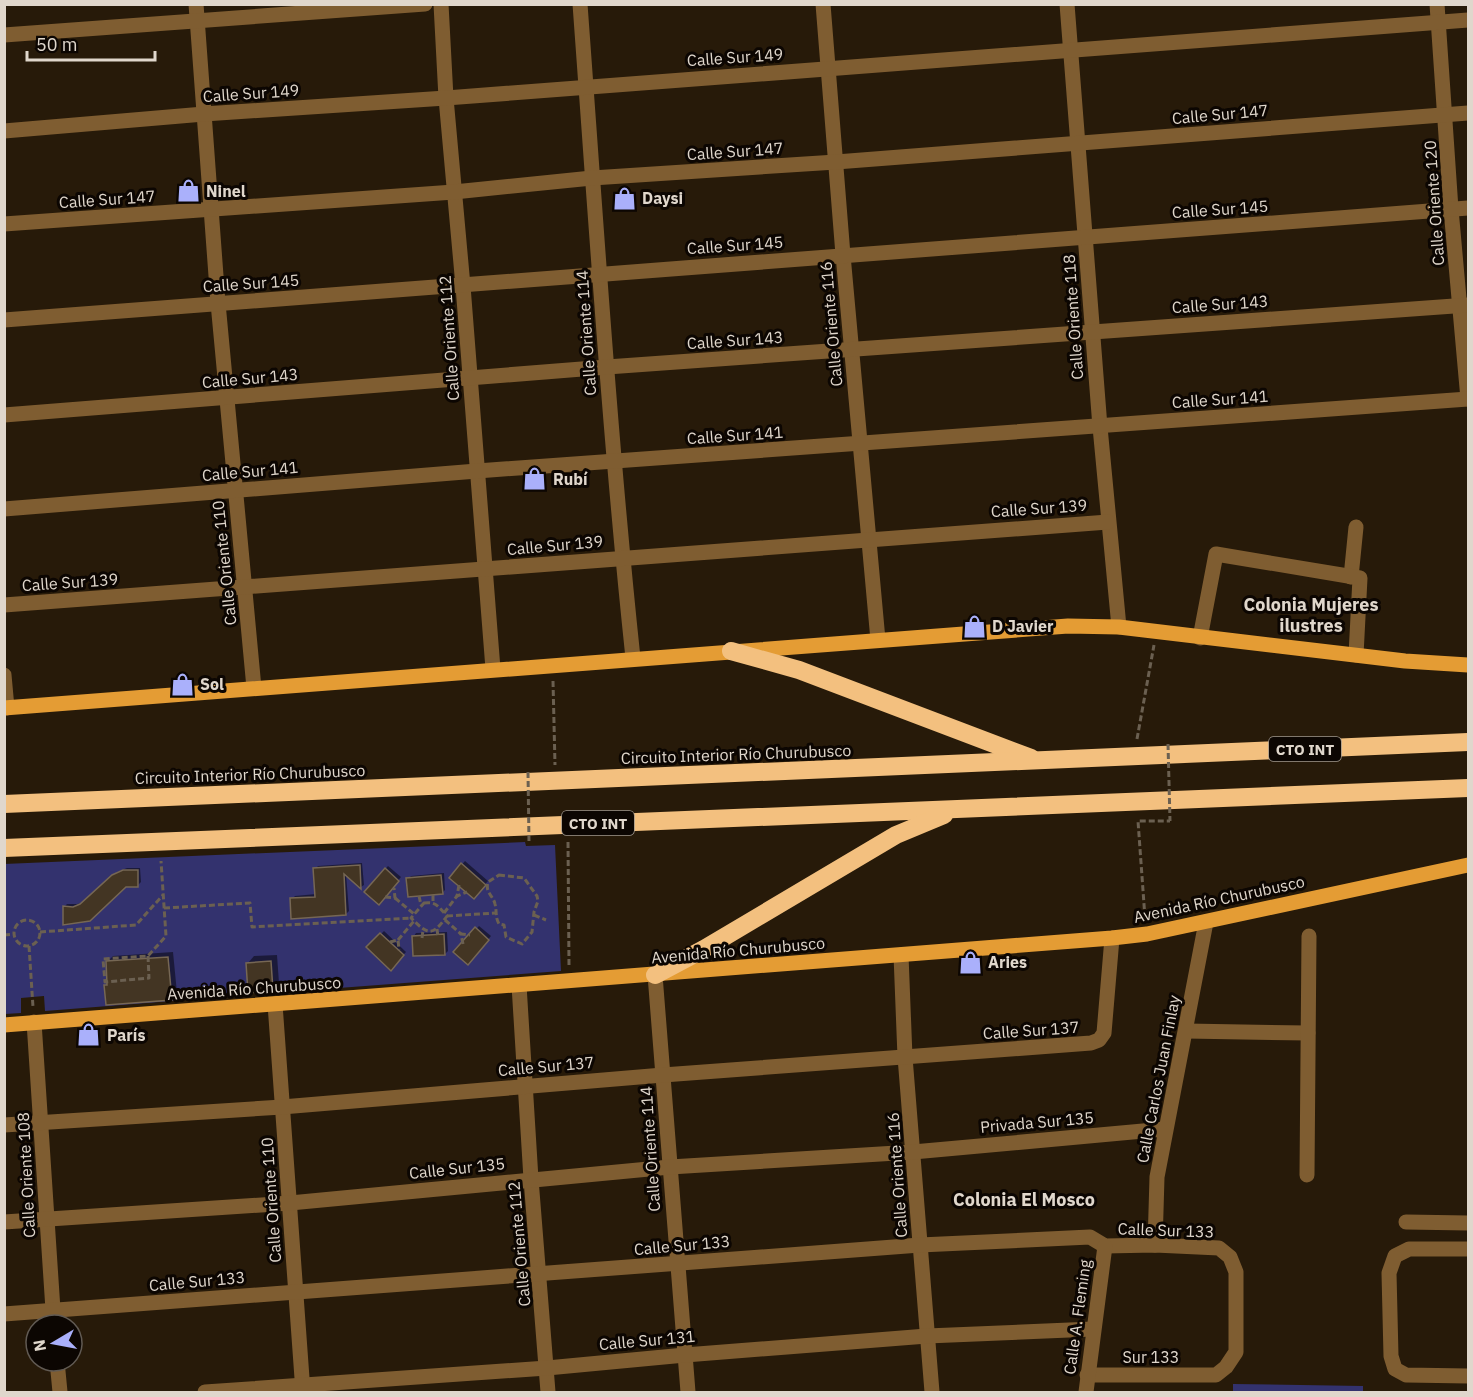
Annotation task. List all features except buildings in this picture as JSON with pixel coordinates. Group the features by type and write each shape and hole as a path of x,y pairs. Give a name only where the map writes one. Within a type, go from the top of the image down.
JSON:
{"highway":[{"path":"730,651 799,670 1038,761"},
{"name":"Circuito Interior Río Churubusco","path":"4,804 1468,742"},
{"name":"CTO INT","path":"4,848 1468,788"},
{"path":"655,975 704,949 896,835 918,824 963,808"}],"main road":[{"path":"6,708 1068,626 1119,627 1405,661 1468,665"},
{"name":"Avenida Río Churubusco","path":"4,1025 1112,939 1206,922 1468,865"}],"street":[{"name":"Calle Oriente 110","path":"196,4 226,398 254,688"},
{"path":"4,35 426,4"},
{"name":"Calle Oriente 112","path":"441,4 446,98 493,669"},
{"name":"Calle Oriente 114","path":"580,4 622,557 633,658"},
{"name":"Calle Oriente 116","path":"823,4 867,538 878,640"},
{"name":"Calle Oriente 118","path":"1067,4 1100,427 1119,627"},
{"name":"Calle Oriente 120","path":"1437,4 1451,209 1464,305 1468,399"},
{"name":"Calle Sur 149","path":"4,131 204,114 446,98 1468,20"},
{"name":"Calle Sur 147","path":"4,224 454,192 592,178 1079,144 1468,113"},
{"name":"Calle Sur 145","path":"4,320 1468,208"},
{"name":"Calle Sur 143","path":"4,415 607,367 1464,305"},
{"name":"Calle Sur 141","path":"4,509 477,471 1468,399"},
{"name":"Calle Sur 139","path":"4,605 867,538 1108,522"},
{"path":"1356,527 1356,655"},
{"path":"1200,638 1216,554 1355,578"},
{"path":"4,675 6,708"},
{"name":"Calle Carlos Juan Finlay","path":"1155,1245 1157,1177 1206,922"},
{"path":"1307,1175 1309,936"},
{"name":"Calle Sur 137","path":"4,1125 282,1107 663,1075 1091,1043 1099,1040 1104,1033 1112,939"},
{"name":"Calle Oriente 116","path":"901,956 905,1057 932,1392"},
{"name":"Calle Oriente 114","path":"655,975 688,1392"},
{"name":"Calle Oriente 112","path":"519,985 531,1179 549,1392"},
{"name":"Calle Oriente 110","path":"275,1004 303,1389"},
{"name":"Calle Oriente 108","path":"34,1022 54,1313"},
{"path":"1186,1031 1308,1033"},
{"name":"Privada Sur 135","path":"913,1152 1165,1129"},
{"name":"Calle Sur 135","path":"4,1222 290,1203 670,1167 913,1152"},
{"path":"1406,1222 1468,1223"},
{"name":"Calle Sur 133","path":"84,1315 296,1291 920,1245 1090,1238 1105,1246 1155,1245 1219,1248 1230,1257 1236,1272 1236,1352 1226,1367 1216,1375"},
{"name":"Calle A. Fleming","path":"1086,1392 1105,1246"},
{"path":"1468,1249 1409,1249 1395,1256 1389,1273 1390,1356 1395,1369 1406,1375 1468,1376"},
{"name":"Calle Sur 133","path":"4,1314 24,1316"},
{"name":"Calle Sur 131","path":"206,1392 303,1389 927,1336 1093,1329"},
{"path":"58,1373 60,1392"},
{"name":"Sur 133","path":"1087,1375 1216,1375"}],"path":[{"path":"1135,745 1156,632"},
{"path":"552,665 555,771"},
{"path":"1146,934 1138,821 1170,821 1168,744"},
{"path":"529,842 528,772 537,772"},
{"path":"568,840 570,982"},
{"path":"148,956 149,978 105,982 104,959 148,956 166,936 161,861"},
{"path":"500,875 524,878 537,896 534,915 531,935 522,944 506,937 504,925 497,922 495,904 489,894 488,882 500,875"},
{"path":"438,937 437,929 458,896 459,885"},
{"path":"394,888 395,898 423,930 437,929"},
{"path":"458,896 467,892"},
{"path":"40,932 136,925 163,895"},
{"path":"433,895 433,903 461,934 463,944"},
{"path":"386,897 395,898"},
{"path":"399,950 398,940 421,905 419,897"},
{"path":"164,908 250,903 252,927 413,918"},
{"path":"421,905 433,903"},
{"path":"445,916 495,913"},
{"path":"534,915 546,920"},
{"path":"27,920 35,922 40,932 37,942 29,946 21,944 15,934 17,926 27,920"},
{"path":"422,938 423,930"},
{"path":"4,934 15,934"},
{"path":"461,934 470,935"},
{"path":"390,942 398,940"},
{"path":"29,946 32,997"}],"shaded area":[{"path":"525,842 526,846 555,845 561,971 273,993 273,991 249,993 248,995 45,1011 44,996 21,998 21,1013 5,1014 4,864"},
{"path":"1233,1384 1363,1386 1363,1392 1233,1392"}],"place":[{"name":"Ninel","path":"188,191"},
{"name":"Daysi","path":"624,198"},
{"name":"Rubí","path":"535,479"},
{"name":"D Javier","path":"974,626"},
{"name":"Sol","path":"182,684"},
{"name":"Aries","path":"970,962"},
{"name":"París","path":"89,1035"}],"district":[{"name":"Colonia Mujeres ilustres","path":"1311,614"},
{"name":"Colonia El Mosco","path":"1024,1199"}]}
